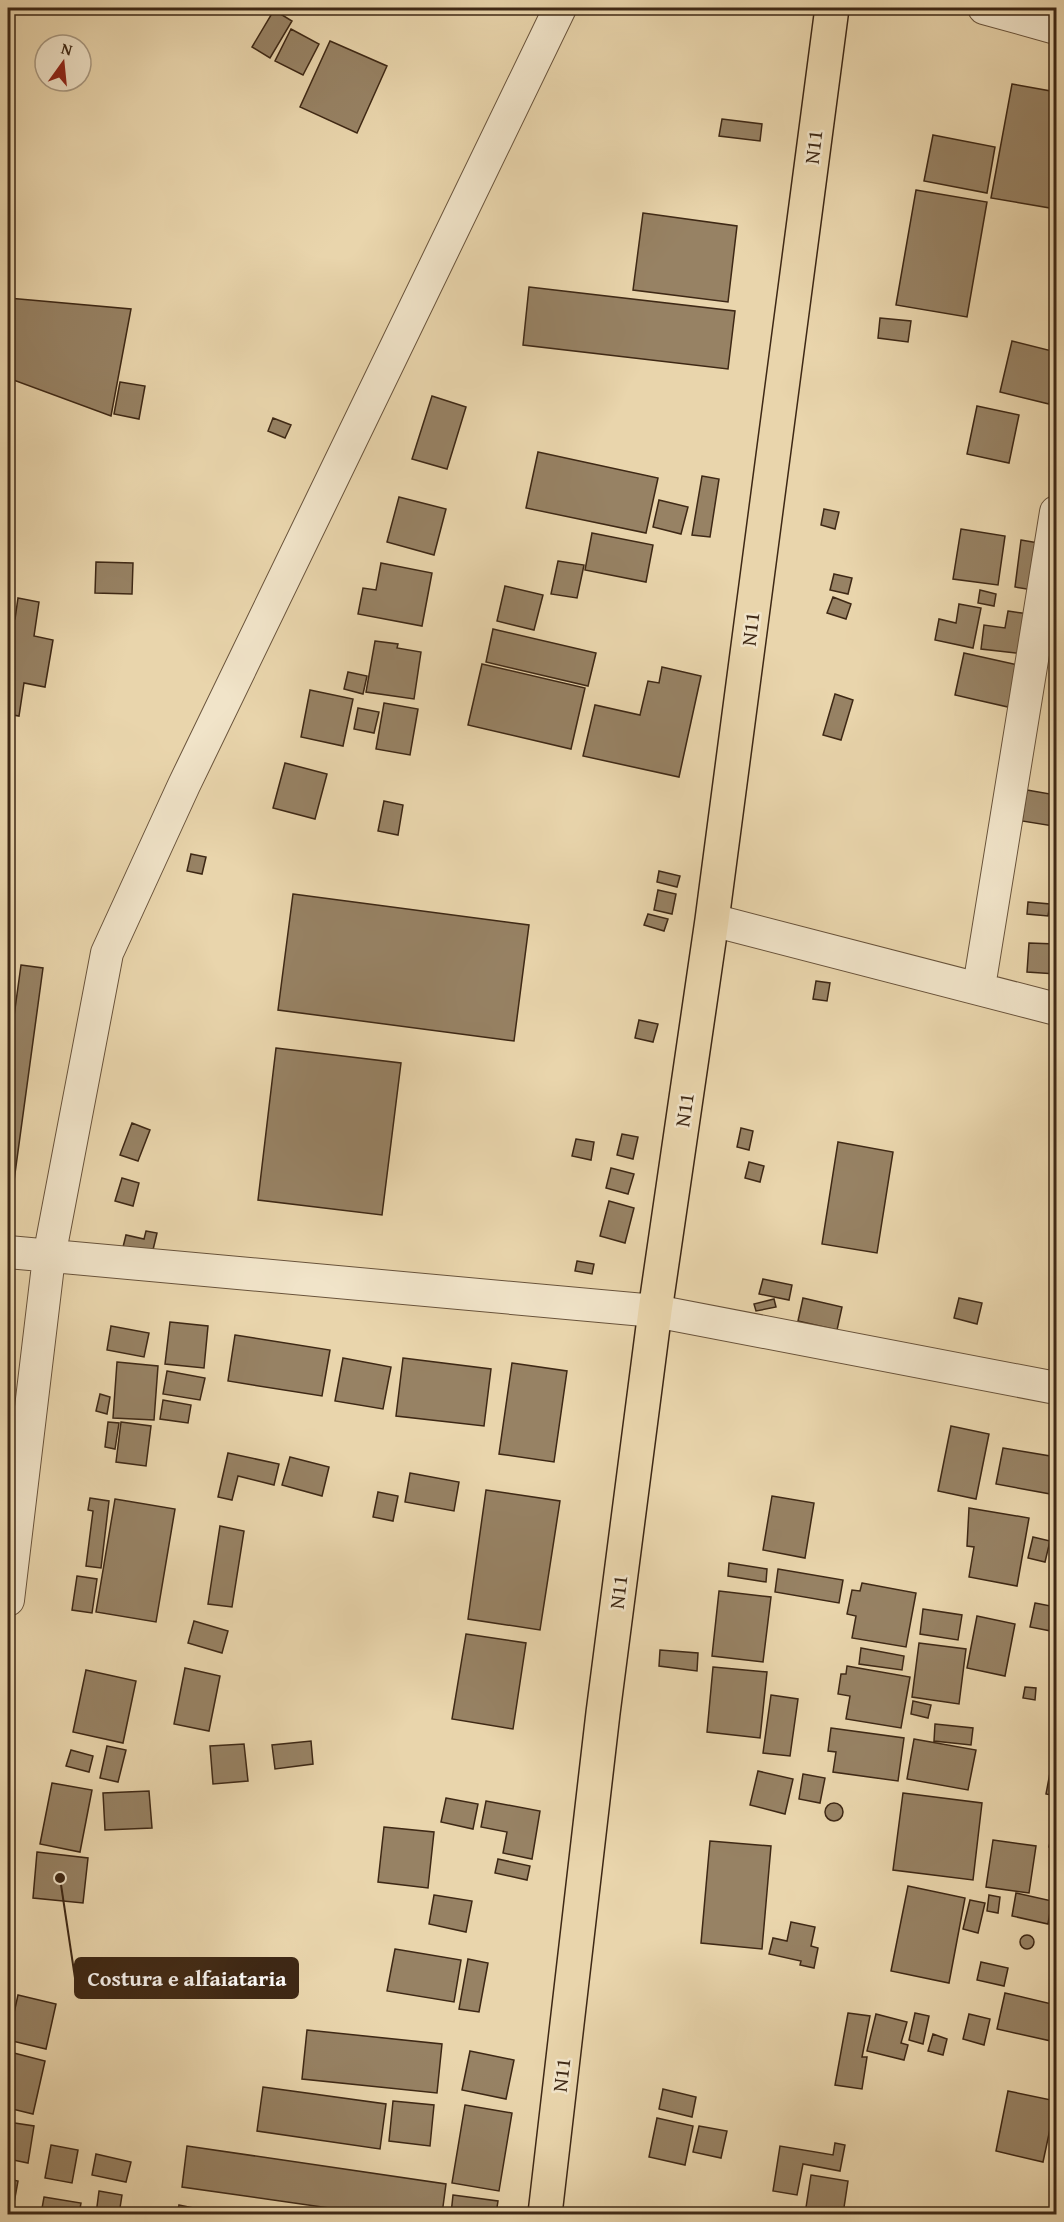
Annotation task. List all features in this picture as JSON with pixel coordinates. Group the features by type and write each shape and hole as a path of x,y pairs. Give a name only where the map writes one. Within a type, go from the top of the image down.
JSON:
{"main road":[{"name":"N11","path":"545,2214 603,1713 655,1311 712,920 832,8"}],"street":[{"path":"8,1600 49,1257 107,953 184,785 560,8"},
{"path":"984,8 1056,28"},
{"path":"979,987 1056,512"},
{"path":"712,920 979,987 1056,1009"},
{"path":"8,1252 655,1311 1056,1388"}],"building":[{"path":"274,10 292,21 270,58 252,47"},
{"path":"291,29 319,44 303,75 275,61"},
{"path":"330,41 387,66 357,133 300,107"},
{"path":"1012,84 1056,92 1056,209 991,198"},
{"path":"722,119 762,124 760,141 719,136"},
{"path":"933,135 995,147 987,193 924,181"},
{"path":"916,190 987,202 967,317 896,305"},
{"path":"643,213 737,226 728,302 633,290"},
{"path":"529,287 735,311 728,369 523,345"},
{"path":"8,298 131,309 111,416 8,378"},
{"path":"880,318 911,321 908,342 878,338"},
{"path":"1012,341 1056,352 1056,373 1049,404 1000,392"},
{"path":"120,382 145,386 139,419 114,414"},
{"path":"432,396 466,407 447,469 412,459"},
{"path":"977,406 1019,415 1009,463 967,454"},
{"path":"273,418 291,425 285,438 268,431"},
{"path":"538,452 658,478 646,533 526,508"},
{"path":"702,476 719,479 710,537 692,535"},
{"path":"399,497 446,509 434,555 387,542"},
{"path":"659,500 688,507 681,534 653,527"},
{"path":"824,509 839,512 835,529 821,525"},
{"path":"961,529 1005,536 998,585 953,579"},
{"path":"592,533 653,545 646,582 585,570"},
{"path":"1021,540 1045,544 1039,591 1015,587"},
{"path":"558,561 584,565 577,598 551,594"},
{"path":"96,562 133,563 132,594 95,593"},
{"path":"381,563 432,573 422,626 358,614 363,588 376,590"},
{"path":"834,574 852,578 848,594 830,590"},
{"path":"505,586 543,595 534,630 497,621"},
{"path":"980,590 996,594 994,606 978,603"},
{"path":"833,597 851,604 846,619 827,613"},
{"path":"18,598 39,602 34,636 53,640 45,687 24,683 19,716 8,714 8,618 15,619"},
{"path":"959,604 981,608 973,648 935,640 939,619 956,623"},
{"path":"1008,611 1029,614 1025,654 981,649 984,625 1005,628"},
{"path":"493,629 596,653 588,686 486,662"},
{"path":"375,641 398,644 397,648 421,652 414,699 366,692"},
{"path":"964,653 1018,665 1008,707 955,695"},
{"path":"482,664 585,688 571,749 468,725"},
{"path":"662,667 701,676 679,777 583,756 595,705 640,715 648,681 659,683"},
{"path":"348,672 367,676 363,694 344,689"},
{"path":"310,690 353,699 343,746 301,737"},
{"path":"835,694 853,700 841,740 823,735"},
{"path":"384,703 418,709 410,755 376,749"},
{"path":"358,708 379,712 374,733 354,729"},
{"path":"285,763 327,774 315,819 273,808"},
{"path":"1027,790 1056,795 1053,826 1022,821"},
{"path":"384,801 403,805 398,835 378,831"},
{"path":"191,854 206,857 202,874 187,871"},
{"path":"659,871 680,876 677,887 657,882"},
{"path":"658,890 676,894 672,914 654,910"},
{"path":"293,894 529,925 514,1041 278,1010"},
{"path":"1028,902 1050,904 1048,916 1027,914"},
{"path":"648,914 668,919 664,931 644,925"},
{"path":"1029,943 1056,944 1056,974 1027,972"},
{"path":"21,965 43,968 13,1188 8,1187 8,1060"},
{"path":"816,981 830,983 827,1001 813,999"},
{"path":"639,1020 658,1024 653,1042 635,1038"},
{"path":"276,1048 401,1063 382,1215 258,1200"},
{"path":"132,1123 150,1130 138,1161 120,1155"},
{"path":"741,1128 753,1131 749,1150 737,1147"},
{"path":"622,1134 638,1137 633,1159 617,1155"},
{"path":"576,1139 594,1142 591,1160 572,1156"},
{"path":"838,1142 893,1152 877,1253 822,1244"},
{"path":"749,1162 764,1166 760,1182 745,1178"},
{"path":"611,1168 634,1174 628,1194 606,1188"},
{"path":"122,1178 139,1183 133,1206 115,1201"},
{"path":"609,1201 634,1208 625,1243 600,1236"},
{"path":"146,1231 157,1233 152,1254 123,1247 126,1235 144,1239"},
{"path":"577,1261 594,1264 592,1274 575,1271"},
{"path":"763,1279 792,1285 789,1300 759,1294"},
{"path":"803,1298 842,1307 837,1330 798,1321"},
{"path":"959,1298 982,1303 977,1324 954,1318"},
{"path":"774,1299 776,1307 756,1311 754,1304"},
{"path":"170,1322 208,1326 204,1368 165,1364"},
{"path":"111,1326 149,1333 144,1357 107,1350"},
{"path":"235,1335 330,1350 322,1396 228,1381"},
{"path":"343,1358 391,1367 383,1409 335,1401"},
{"path":"403,1358 491,1369 484,1426 396,1416"},
{"path":"117,1362 158,1366 154,1420 113,1418"},
{"path":"512,1363 567,1371 554,1462 499,1454"},
{"path":"167,1371 205,1378 200,1400 163,1394"},
{"path":"100,1394 110,1397 107,1414 96,1411"},
{"path":"163,1400 191,1405 188,1423 160,1419"},
{"path":"108,1422 119,1423 115,1449 105,1447"},
{"path":"121,1422 151,1426 146,1466 116,1462"},
{"path":"951,1426 989,1434 976,1499 938,1491"},
{"path":"1003,1448 1056,1457 1056,1495 996,1484"},
{"path":"228,1453 279,1464 274,1485 238,1476 232,1500 218,1497"},
{"path":"290,1457 329,1467 322,1496 282,1485"},
{"path":"410,1473 459,1482 454,1511 405,1502"},
{"path":"486,1490 560,1501 540,1630 468,1619"},
{"path":"378,1492 398,1496 393,1521 373,1517"},
{"path":"772,1496 814,1503 805,1558 763,1550"},
{"path":"90,1498 109,1501 101,1568 86,1566 93,1511 88,1510"},
{"path":"115,1499 175,1509 156,1622 96,1612"},
{"path":"969,1508 1029,1518 1017,1586 969,1577 974,1547 967,1546"},
{"path":"220,1526 244,1531 232,1607 208,1604"},
{"path":"1033,1537 1050,1541 1045,1562 1028,1558"},
{"path":"729,1563 767,1569 766,1582 728,1576"},
{"path":"778,1569 843,1580 839,1603 775,1592"},
{"path":"77,1576 97,1579 92,1613 72,1610"},
{"path":"862,1583 916,1593 906,1647 852,1638 856,1616 847,1614 852,1590 860,1591"},
{"path":"719,1591 771,1597 763,1662 712,1656"},
{"path":"1035,1603 1056,1607 1056,1632 1030,1627"},
{"path":"923,1609 962,1615 958,1640 920,1634"},
{"path":"977,1616 1015,1624 1005,1676 967,1668"},
{"path":"194,1621 228,1631 222,1653 188,1643"},
{"path":"466,1634 526,1643 513,1729 452,1719"},
{"path":"919,1643 966,1649 959,1704 912,1697"},
{"path":"861,1648 904,1656 902,1670 859,1664"},
{"path":"660,1650 698,1653 697,1671 659,1666"},
{"path":"847,1666 910,1677 901,1728 846,1719 850,1696 838,1694 841,1674 846,1674"},
{"path":"713,1667 767,1672 760,1738 707,1732"},
{"path":"185,1668 220,1676 209,1731 174,1724"},
{"path":"86,1670 136,1681 123,1743 73,1732"},
{"path":"1025,1687 1036,1688 1035,1700 1023,1698"},
{"path":"771,1695 798,1699 790,1756 763,1753"},
{"path":"913,1701 931,1705 928,1718 911,1714"},
{"path":"935,1724 973,1728 971,1745 934,1741"},
{"path":"831,1728 904,1738 898,1781 833,1772 836,1752 828,1751"},
{"path":"914,1739 976,1750 968,1790 907,1779"},
{"path":"311,1741 313,1764 275,1769 272,1745"},
{"path":"1056,1741 1056,1796 1046,1794"},
{"path":"244,1744 248,1781 213,1784 210,1746"},
{"path":"107,1746 126,1750 118,1782 100,1778"},
{"path":"71,1750 93,1756 89,1772 66,1766"},
{"path":"758,1771 793,1779 785,1814 750,1805"},
{"path":"803,1774 825,1778 820,1803 799,1799"},
{"path":"52,1783 92,1790 80,1852 40,1844"},
{"path":"149,1791 152,1828 105,1830 103,1793"},
{"path":"903,1793 982,1803 973,1880 893,1870"},
{"path":"446,1798 478,1804 473,1829 441,1822"},
{"path":"486,1801 540,1811 532,1859 503,1853 507,1832 481,1827"},
{"path":"830,1803 838,1803 843,1808 841,1819 830,1821 825,1816 825,1808"},
{"path":"1056,1814 1056,1849 1049,1847"},
{"path":"384,1827 434,1832 428,1888 378,1882"},
{"path":"993,1840 1036,1846 1029,1893 986,1887"},
{"path":"710,1841 771,1846 762,1949 701,1943"},
{"path":"37,1852 88,1858 83,1903 33,1898"},
{"path":"498,1859 530,1866 527,1880 495,1873"},
{"path":"908,1886 965,1898 949,1983 891,1971"},
{"path":"1016,1893 1052,1901 1048,1924 1012,1916"},
{"path":"434,1895 472,1901 466,1932 429,1924"},
{"path":"989,1895 1000,1897 998,1913 987,1911"},
{"path":"970,1900 985,1903 978,1933 963,1929"},
{"path":"791,1922 815,1927 811,1946 818,1948 814,1968 800,1965 801,1961 769,1954 773,1938 787,1941"},
{"path":"1024,1935 1030,1935 1034,1942 1030,1949 1024,1949 1020,1945 1020,1939"},
{"path":"395,1949 461,1960 454,2002 387,1991"},
{"path":"468,1959 488,1963 479,2012 459,2009"},
{"path":"981,1962 1008,1968 1004,1986 977,1980"},
{"path":"1005,1993 1056,2005 1051,2041 997,2029"},
{"path":"18,1995 56,2004 46,2049 8,2040"},
{"path":"848,2013 870,2016 862,2057 867,2057 862,2089 835,2085"},
{"path":"915,2013 929,2016 923,2044 909,2040"},
{"path":"876,2014 907,2022 901,2043 908,2045 904,2060 867,2051"},
{"path":"969,2014 990,2019 984,2045 963,2039"},
{"path":"307,2030 442,2044 437,2093 302,2079"},
{"path":"933,2034 947,2039 943,2055 928,2051"},
{"path":"470,2051 514,2060 506,2099 462,2090"},
{"path":"10,2052 45,2061 33,2114 8,2108"},
{"path":"263,2087 386,2104 380,2149 257,2131"},
{"path":"663,2089 696,2097 692,2117 659,2109"},
{"path":"1008,2091 1056,2101 1043,2162 996,2151"},
{"path":"393,2101 434,2105 430,2146 389,2141"},
{"path":"465,2105 512,2113 499,2191 452,2183"},
{"path":"657,2118 693,2126 685,2165 649,2157"},
{"path":"8,2122 34,2126 28,2163 8,2159"},
{"path":"699,2126 727,2131 721,2158 693,2152"},
{"path":"835,2143 845,2145 840,2171 803,2164 797,2195 773,2191 780,2146 833,2155"},
{"path":"51,2145 78,2150 72,2183 45,2178"},
{"path":"187,2146 446,2184 442,2214 371,2214 182,2187"},
{"path":"96,2154 131,2162 126,2182 92,2175"},
{"path":"811,2175 848,2181 843,2214 805,2214"},
{"path":"8,2179 18,2181 12,2214 8,2214"},
{"path":"99,2191 122,2195 119,2214 96,2214"},
{"path":"453,2195 498,2201 496,2214 451,2214"},
{"path":"44,2197 81,2203 79,2214 41,2214"},
{"path":"179,2205 218,2213 218,2214 177,2214"}],"place":[{"name":"Costura e alfaiataria","path":"60,1878"}]}
